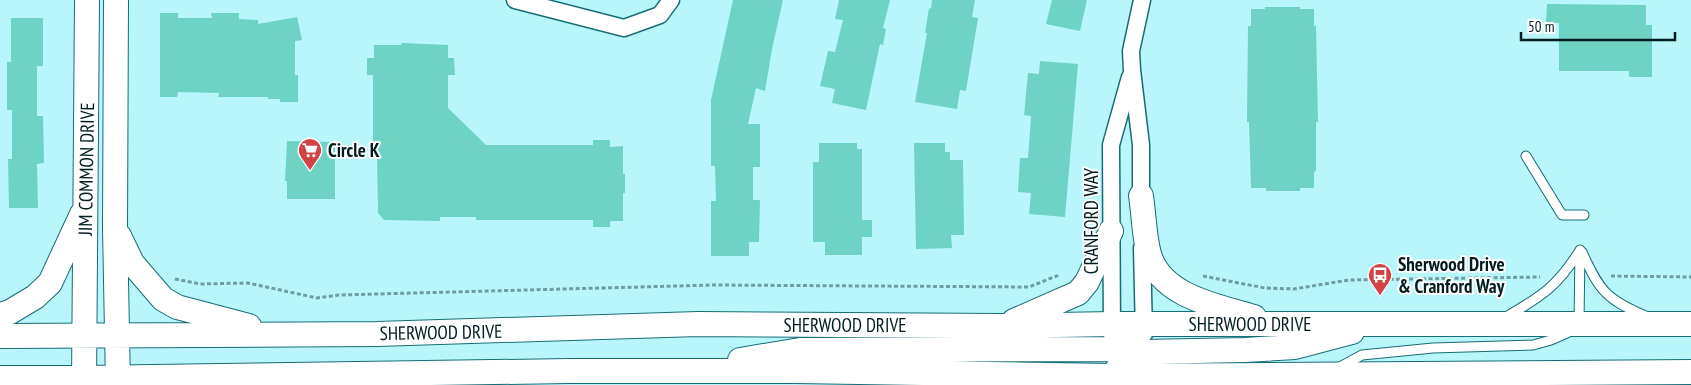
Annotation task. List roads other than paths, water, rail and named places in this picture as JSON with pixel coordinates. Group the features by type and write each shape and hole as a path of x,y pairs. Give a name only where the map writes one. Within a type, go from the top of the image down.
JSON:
{"main road":[{"name":"JIM COMMON DRIVE","path":"84,382 87,0"},
{"name":"JIM COMMON DRIVE","path":"116,0 115,228 118,381"},
{"path":"1141,196 1150,255 1160,275 1179,292 1278,324"},
{"path":"0,315 10,312 35,297 50,283 86,206"},
{"path":"115,228 132,263 163,299 176,307 278,334"},
{"path":"1002,326 1078,293 1087,282 1111,231"},
{"name":"SHERWOOD DRIVE","path":"0,336 116,337 406,333 698,324 1002,326 1112,324 1691,324"},
{"path":"671,371 800,350 1112,350 1123,347 1130,342 1137,336 1144,324"},
{"path":"1113,380 1125,359 1144,352 1295,347 1386,324"},
{"path":"1610,373 1691,358"},
{"path":"0,378 84,382 671,371 952,373 1113,380 1529,378 1610,373 1685,376"},
{"path":"952,373 1033,382 1043,385"}],"street":[{"path":"515,0 624,28 660,15 671,0"},
{"name":"CRANFORD WAY","path":"1142,0 1131,51 1141,145 1143,380"},
{"name":"CRANFORD WAY","path":"1113,380 1111,145 1132,70"}],"lane":[{"path":"1526,156 1562,215 1584,215"},
{"path":"1580,250 1592,276 1604,292 1619,304 1667,324"},
{"path":"1495,324 1536,300 1555,285 1580,250"},
{"path":"1335,380 1362,355 1434,348 1533,345 1567,333 1579,324 1580,250"}],"place":[{"name":"Circle K","path":"310,171"},
{"name":"Sherwood Drive & Cranford Way","path":"1380,296"}]}
